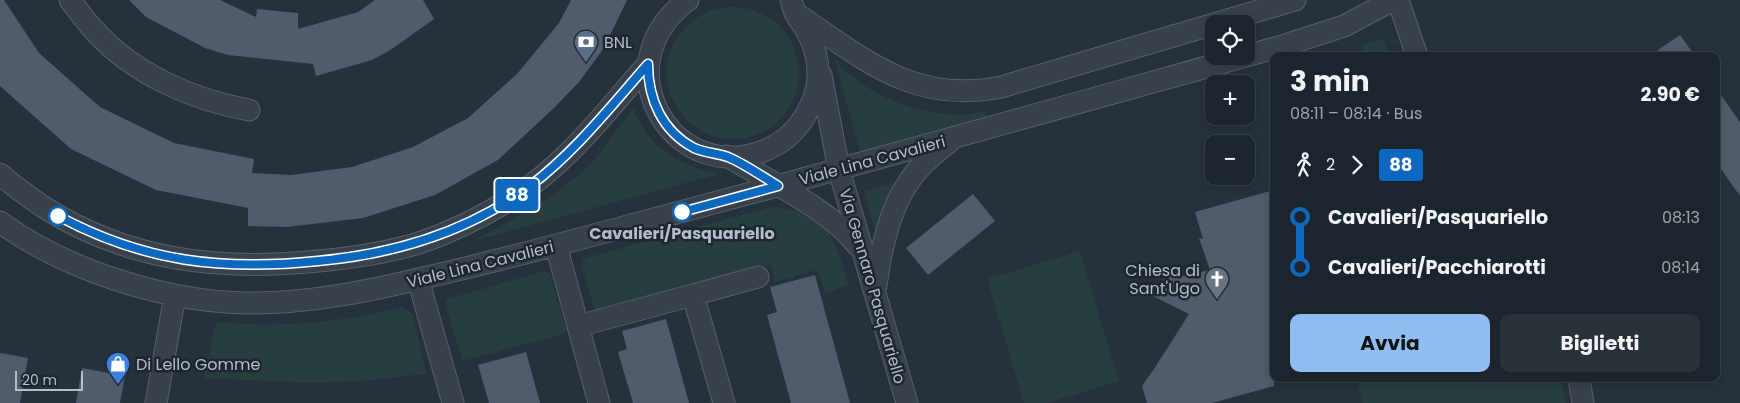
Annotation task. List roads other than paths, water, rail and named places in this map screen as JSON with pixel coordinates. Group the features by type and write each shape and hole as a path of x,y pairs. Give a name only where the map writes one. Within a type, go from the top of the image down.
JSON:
{"street":[{"path":"70,0 94,31 107,44 147,72 172,86 212,102 249,110"},
{"path":"777,0 793,7 860,58 883,71 917,84 958,91 1002,87 1205,27"},
{"name":"Viale Lina Cavalieri","path":"0,222 42,247 90,270 133,285 175,295 228,302 269,302 329,297 418,279 556,245 955,138 1314,37 1344,26 1393,0"},
{"path":"1398,0 1416,52"},
{"path":"1241,15 1284,1"},
{"path":"680,3 656,34 651,49 648,64 648,81 652,98 658,113 680,139 710,154 727,156 744,156 759,153 774,146 788,137 799,126 808,112 816,90 818,66 810,37 793,7"},
{"name":"Via Gennaro Pasquariello","path":"815,50 827,102 839,170 907,403"},
{"path":"0,174 29,198 85,230 113,242 177,259 246,265 288,264 376,254 419,243 449,232 514,197 536,181 569,152 648,64"},
{"path":"875,291 884,244 896,204 910,179 918,170 955,138"},
{"path":"727,156 817,209 843,229 863,253"},
{"path":"90,270 113,242"},
{"path":"556,245 599,403"},
{"path":"578,326 758,278"},
{"path":"418,279 453,403"},
{"path":"156,403 175,295"},
{"path":"693,295 724,403"},
{"path":"1580,382 1583,403"}],"place":[{"name":"BNL","path":"586,63"},
{"name":"Cavalieri/Pasquariello","path":"682,212"},
{"name":"Chiesa di Sant'Ugo","path":"1217,300"},
{"name":"Di Lello Gomme","path":"118,385"}]}
